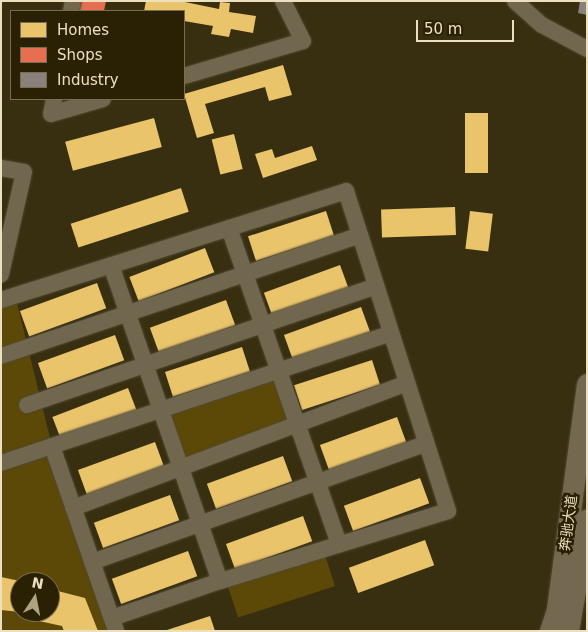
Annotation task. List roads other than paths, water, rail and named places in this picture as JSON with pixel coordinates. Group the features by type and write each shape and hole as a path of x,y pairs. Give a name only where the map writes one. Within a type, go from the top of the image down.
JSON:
{"main road":[{"name":"奔驰大道","path":"550,631 557,609 587,384"},
{"name":"奔驰大道","path":"568,631 587,520"}],"street":[{"path":"185,76 303,41 284,1"},
{"path":"514,1 542,26 587,49"},
{"path":"54,100 51,114 100,100"},
{"path":"1,168 24,172 1,274"},
{"path":"1,300 346,191 448,511 220,581 114,624 52,446"},
{"path":"229,228 339,544"},
{"path":"1,356 360,235"},
{"path":"111,265 220,581"},
{"path":"27,405 376,286"},
{"path":"1,463 391,333"},
{"path":"73,508 407,383"},
{"path":"92,562 426,444"}]}
